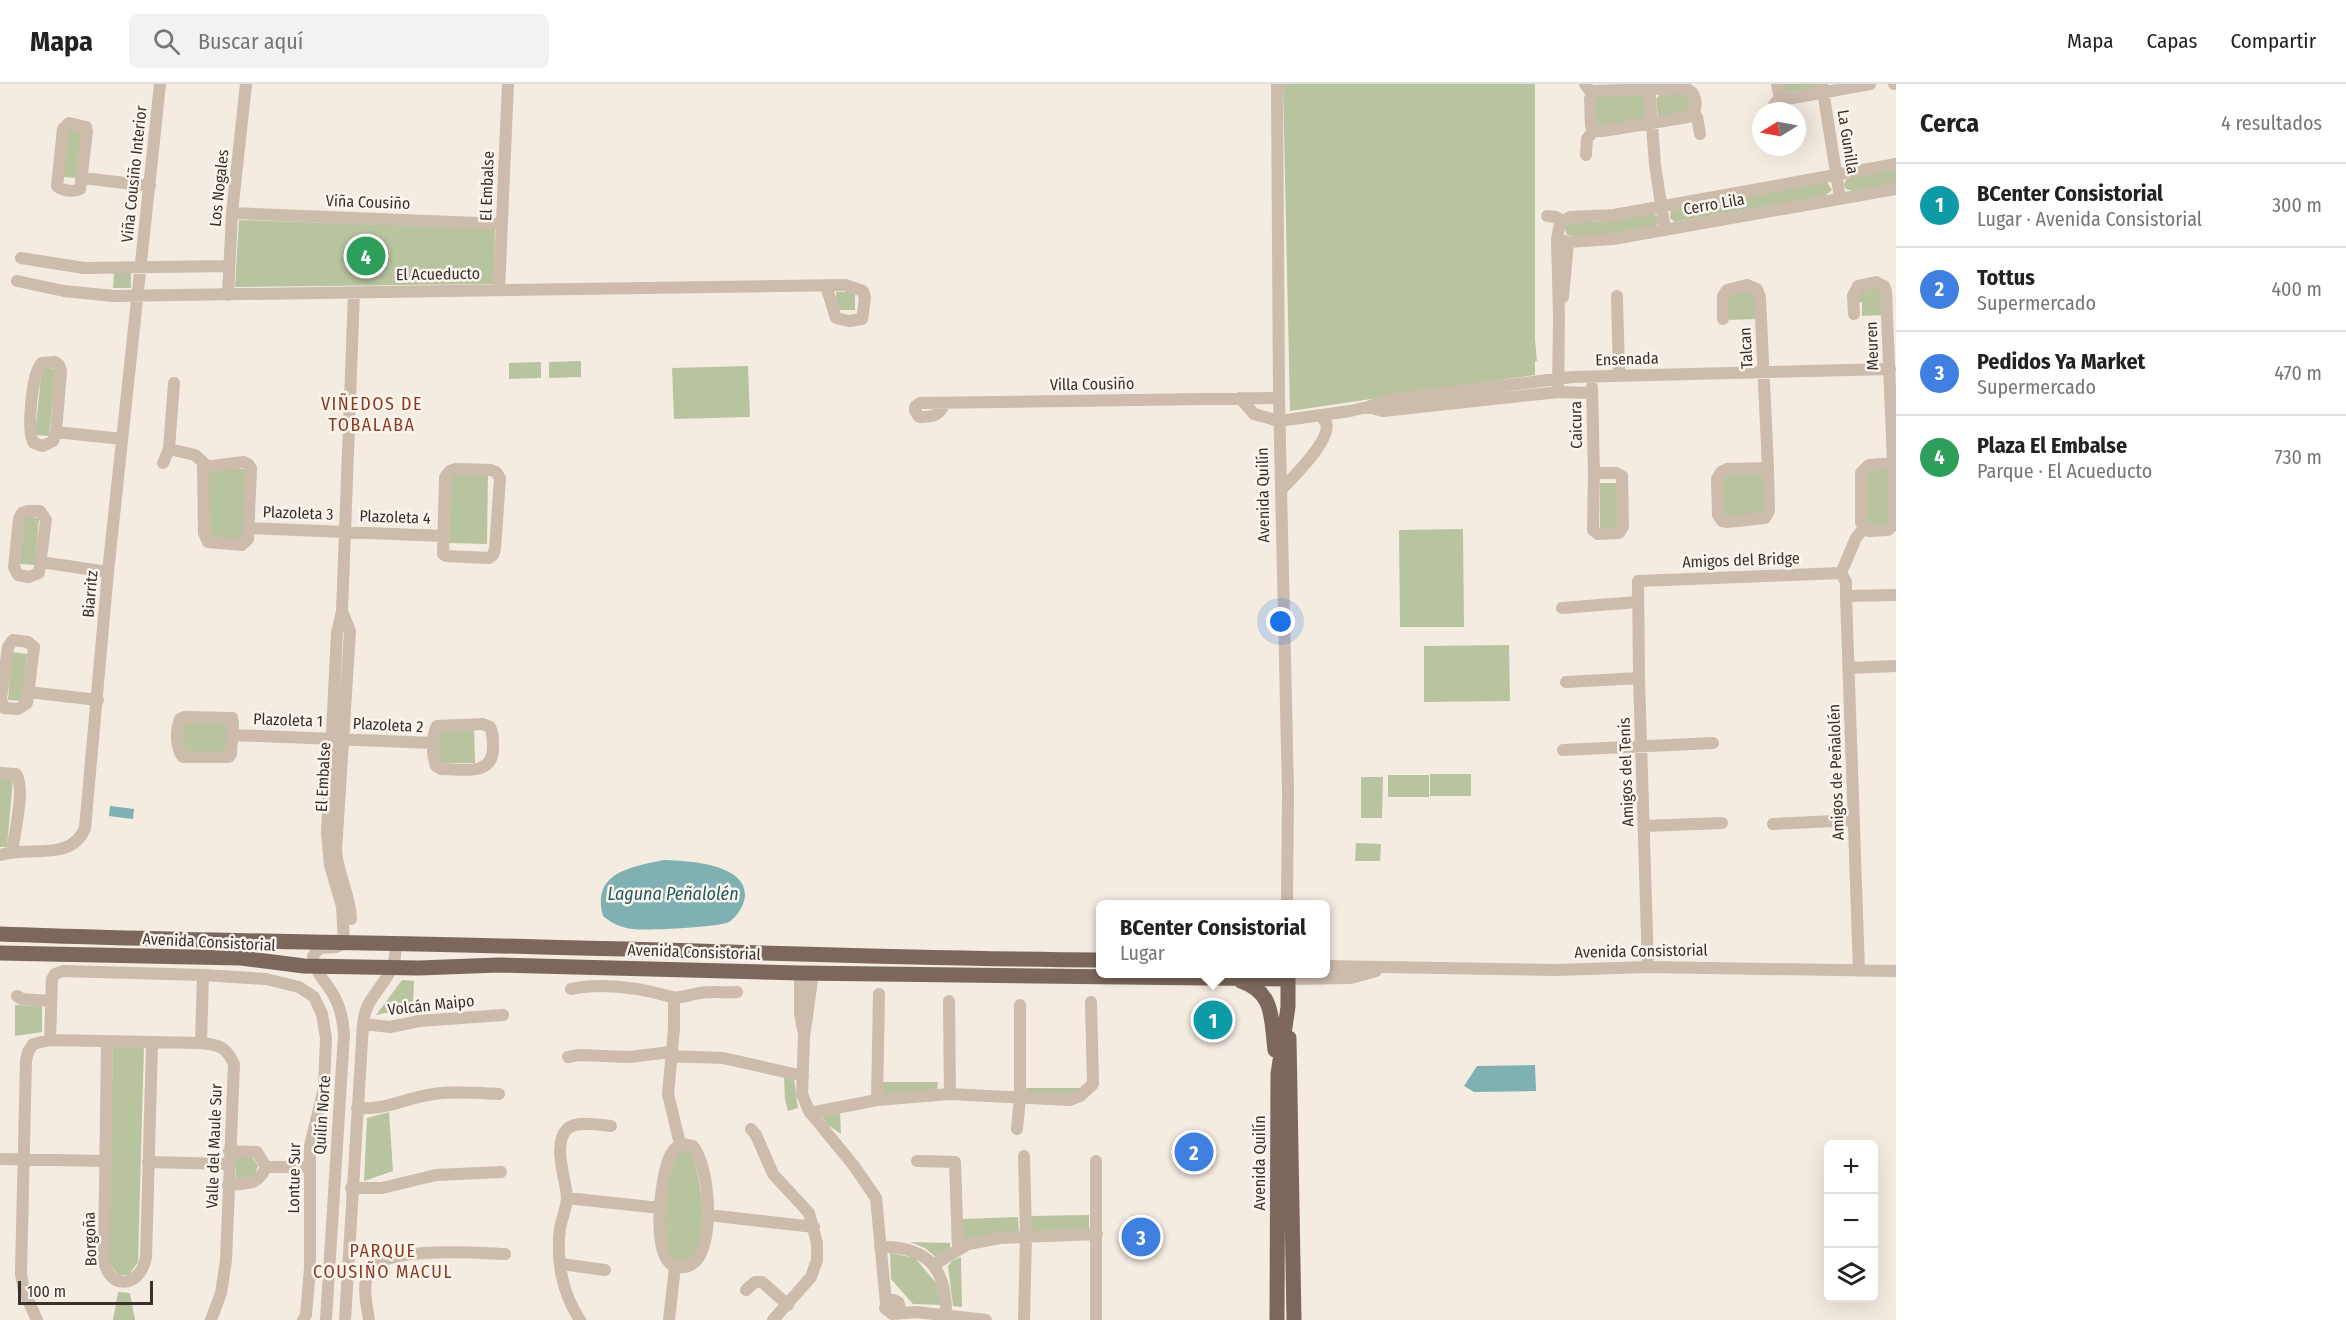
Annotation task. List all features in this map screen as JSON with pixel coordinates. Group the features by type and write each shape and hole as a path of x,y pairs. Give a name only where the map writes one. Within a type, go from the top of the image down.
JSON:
{"main road":[{"name":"Avenida Consistorial","path":"0,934 1096,960"},
{"path":"672,970 680,961 678,954 673,950"},
{"name":"Avenida Consistorial","path":"0,953 242,958 315,966 500,965 807,973 1096,976"},
{"path":"1039,959 1044,968 1039,976"},
{"path":"1089,976 1087,968 1096,960"},
{"path":"1229,978 1259,989 1267,1000 1271,1013 1278,1074"},
{"name":"Avenida Quilín","path":"1288,978 1294,1320"},
{"name":"Avenida Quilín","path":"1277,1320 1278,1074 1288,1007"}],"street":[{"name":"Viña Cousiño Interior","path":"139,267 160,84"},
{"name":"Los Nogales","path":"228,295 232,213 246,84"},
{"name":"El Embalse","path":"499,289 508,84"},
{"name":"Avenida Quilín","path":"1276,84 1279,421 1288,791 1287,900"},
{"name":"La Gunilla","path":"1779,90 1791,99 1823,88 1870,84"},
{"path":"1649,87 1651,124 1665,230"},
{"path":"1649,87 1694,88 1696,106 1693,113 1685,118 1604,131 1594,130 1589,122 1588,89 1598,91 1649,87"},
{"name":"La Gunilla","path":"1823,88 1840,198"},
{"path":"1693,113 1697,117 1700,134"},
{"path":"69,123 86,127 82,178 80,189 75,191 60,189 57,186 63,129 69,123"},
{"path":"1586,155 1587,139 1594,130"},
{"name":"Cerro Lila","path":"1547,216 1556,217 1562,221 1570,217 1603,216 1896,164"},
{"path":"82,178 150,186"},
{"name":"Cerro Lila","path":"1562,241 1613,239 1896,189"},
{"name":"Viña Cousiño","path":"232,213 502,224"},
{"path":"1558,392 1562,221"},
{"path":"21,258 84,268 229,266"},
{"name":"Biarritz","path":"6,854 71,847 82,838 86,828 108,572 138,297 139,267"},
{"name":"El Acueducto","path":"17,281 64,291 138,297 499,289 826,286"},
{"name":"Meuren","path":"1854,314 1855,288 1874,282 1881,284 1886,291 1894,524 1891,529 1885,531 1873,532 1864,528"},
{"name":"Talcan","path":"1723,320 1723,296 1727,290 1748,285 1757,289 1760,294 1768,468 1769,511 1767,516 1759,520 1722,521 1718,512 1717,479 1721,471 1768,468"},
{"name":"El Embalse","path":"348,944 350,903 336,851 337,739 350,631 342,611 354,293"},
{"path":"1617,296 1619,376"},
{"path":"42,363 55,363 59,365 61,371 56,432 53,441 48,445 34,443 29,432 35,372 42,363"},
{"name":"Ensenada","path":"1279,421 1368,407 1383,411 1559,379 1890,369"},
{"name":"Caicura","path":"1592,377 1593,530 1600,535 1619,533 1623,527 1622,476 1616,473 1594,473"},
{"path":"163,464 169,449 174,383"},
{"name":"Ensenada","path":"1490,392 1592,393"},
{"path":"1240,398 1245,407 1254,414 1279,421"},
{"name":"Villa Cousiño","path":"945,403 1279,398"},
{"path":"1281,490 1310,459 1339,420 1350,411"},
{"path":"1320,415 1326,422 1326,435"},
{"path":"56,432 122,439"},
{"path":"169,449 195,455 207,466"},
{"path":"243,462 249,464 251,468 248,539 242,545 208,542 205,538 202,474 203,467 207,466 243,462"},
{"path":"1841,573 1856,538 1864,528 1861,519 1862,471 1869,465 1893,463"},
{"path":"456,469 496,472 500,478 493,555 489,558 446,556 442,550 443,536 445,477 450,471 456,469"},
{"path":"28,511 40,511 46,520 41,562 37,575 29,577 18,575 15,572 19,519 22,513 28,511"},
{"name":"Plazoleta 3","path":"249,528 346,532"},
{"name":"Plazoleta 4","path":"346,532 443,536"},
{"path":"41,562 108,572"},
{"name":"Amigos del Bridge","path":"1643,580 1841,573"},
{"name":"Amigos de Peñalolén","path":"1841,573 1846,582 1850,668 1859,971"},
{"name":"Amigos del Tenis","path":"1643,580 1638,581 1637,602 1648,967"},
{"path":"1846,596 1896,595"},
{"path":"1562,608 1637,602"},
{"path":"13,640 28,642 34,647 28,692 27,703 18,710 4,708 1,699 8,646 13,640"},
{"path":"1850,668 1896,666"},
{"path":"1566,682 1639,678"},
{"path":"28,692 98,700"},
{"path":"180,718 232,718 233,735 229,757 183,757 180,754 178,746 180,718"},
{"path":"483,724 490,727 493,734 493,757 489,765 480,769 441,769 436,766 434,760 433,743 437,726 483,724"},
{"name":"Plazoleta 1","path":"233,735 337,739"},
{"name":"Plazoleta 2","path":"337,739 433,743"},
{"path":"1563,750 1713,743"},
{"path":"0,773 15,774 19,779 20,791 6,854"},
{"path":"1773,824 1854,820"},
{"path":"1644,826 1722,823"},
{"path":"315,966 313,956 319,948 348,944"},
{"name":"Quilín Norte","path":"345,1320 351,1188 363,1024 368,1004 396,955 394,945"},
{"name":"Quilín Norte","path":"315,966 339,1006 343,1017 344,1034 326,1320"},
{"name":"Avenida Consistorial","path":"1330,966 1567,970 1648,967 1896,971"},
{"name":"Avenida Consistorial","path":"1330,977 1351,978 1386,968"},
{"name":"Lontue Sur","path":"50,1001 52,979 55,974 63,971 202,975 266,980 299,987 314,997 322,1014 326,1038 324,1088 313,1124 308,1167 309,1268 306,1315 303,1320"},
{"path":"807,973 800,1013 804,1037 802,1095 810,1113 871,1188 876,1198 880,1246 890,1310 986,1320"},
{"path":"201,1043 202,975"},
{"path":"571,989 592,986 630,988 661,992 674,998 702,992 737,992"},
{"path":"877,1100 879,994"},
{"path":"17,996 22,999 50,1001 50,1040 33,1044 26,1061 21,1274 24,1292 37,1320"},
{"path":"674,998 674,1028 668,1094 680,1144"},
{"path":"949,1001 950,1094"},
{"path":"810,1113 877,1100 950,1094 1070,1100 1080,1096 1093,1084 1091,1002"},
{"path":"1017,1129 1020,1098 1020,1005"},
{"name":"Volcán Maipo","path":"363,1024 390,1027 419,1021 503,1015"},
{"name":"Valle del Maule Sur","path":"50,1040 152,1044 201,1043 223,1047 234,1064 226,1260 221,1293 211,1320"},
{"name":"Borgoña","path":"107,1043 104,1260 108,1275 114,1280 125,1282 140,1275 144,1268 152,1044"},
{"path":"568,1057 670,1054 723,1058 803,1076"},
{"path":"357,1108 384,1108 416,1097 437,1093 499,1094"},
{"path":"580,1320 566,1294 561,1264 560,1231 567,1197 561,1163 562,1141 569,1127 577,1125 611,1126"},
{"path":"751,1129 759,1140 773,1174 806,1209 814,1227 818,1248 816,1266 808,1282 772,1320"},
{"path":"680,1144 693,1146 699,1157 706,1186 708,1215 703,1246 696,1261 685,1267 675,1267 663,1252 660,1237 660,1208 669,1161 675,1148 680,1144"},
{"path":"230,1150 257,1152 266,1167"},
{"path":"1024,1156 1026,1237 1024,1320"},
{"path":"0,1159 106,1161"},
{"path":"917,1161 955,1162 958,1249"},
{"path":"1096,1161 1096,1320"},
{"path":"148,1162 229,1164"},
{"path":"266,1167 308,1167"},
{"path":"228,1185 257,1182 266,1167"},
{"path":"351,1188 381,1188 436,1175 501,1172"},
{"path":"567,1197 660,1208"},
{"path":"708,1215 814,1227"},
{"path":"933,1265 968,1244 1026,1237 1097,1233"},
{"path":"880,1246 902,1246 920,1253 933,1265 944,1285 946,1315"},
{"path":"369,1320 366,1286 370,1271 379,1263 432,1251 505,1254"},
{"path":"561,1264 605,1270"},
{"path":"669,1320 675,1267"},
{"path":"746,1290 755,1282 762,1282 788,1305"}],"green space":[{"path":"1283,84 1535,84 1535,340 1537,361 1535,361 1535,375 1290,411"},
{"path":"1781,84 1818,84 1817,88 1785,93"},
{"path":"1642,94 1646,97 1646,118 1597,127 1594,98 1596,96"},
{"path":"1660,94 1689,94 1691,111 1662,117 1658,115 1656,99"},
{"path":"68,129 82,131 77,178 63,177"},
{"path":"1896,168 1896,184 1852,191 1846,189 1844,185 1846,179"},
{"path":"1827,182 1832,190 1825,196 1675,222 1670,218 1671,210"},
{"path":"1653,213 1658,217 1658,224 1655,226 1611,234 1567,235 1564,227 1572,222 1598,222"},
{"path":"239,220 495,228 494,284 235,287"},
{"path":"114,273 131,273 131,288 113,288"},
{"path":"1879,286 1885,315 1862,316 1862,303 1858,301 1858,291"},
{"path":"1753,290 1758,319 1727,320 1728,293"},
{"path":"836,292 855,292 855,310 836,310"},
{"path":"581,361 581,377 549,378 549,362"},
{"path":"541,362 541,378 509,379 509,363"},
{"path":"748,366 750,417 674,419 672,368"},
{"path":"42,367 56,369 49,436 35,435"},
{"path":"1883,467 1888,470 1891,523 1874,528 1867,524 1867,470"},
{"path":"451,468 488,469 487,544 449,543"},
{"path":"204,469 245,469 245,540 203,539"},
{"path":"1759,472 1763,475 1765,512 1728,519 1720,511 1722,474"},
{"path":"1600,483 1617,483 1618,528 1600,528"},
{"path":"25,516 39,518 35,565 20,564"},
{"path":"1463,529 1464,627 1400,627 1399,530"},
{"path":"1509,645 1510,701 1424,702 1424,646"},
{"path":"12,652 27,654 22,701 8,700"},
{"path":"180,720 228,720 228,751 181,751"},
{"path":"436,727 474,727 475,763 436,763"},
{"path":"1430,774 1471,774 1471,796 1430,796"},
{"path":"1388,775 1429,775 1429,797 1388,797"},
{"path":"1361,777 1383,777 1382,818 1361,818"},
{"path":"0,778 13,779 7,847 0,847"},
{"path":"1356,843 1381,844 1380,861 1355,861"},
{"path":"402,980 414,981 413,1007 376,1015"},
{"path":"15,1005 42,1006 42,1032 15,1036"},
{"path":"113,1046 144,1046 138,1262 129,1275 118,1275 108,1261"},
{"path":"784,1077 794,1079 798,1108 788,1111 785,1100"},
{"path":"879,1082 938,1082 937,1091 883,1097"},
{"path":"1026,1088 1083,1088 1069,1095 1027,1096"},
{"path":"389,1112 393,1171 364,1181 367,1118"},
{"path":"840,1112 841,1134 828,1125 820,1114"},
{"path":"679,1149 692,1151 698,1175 703,1218 699,1244 693,1256 683,1263 670,1256 666,1247 663,1219 667,1187"},
{"path":"236,1156 252,1157 258,1166 255,1175 236,1180"},
{"path":"1089,1215 1089,1230 1033,1233 1030,1230 1030,1216"},
{"path":"1018,1217 1019,1234 965,1241 961,1238 961,1219"},
{"path":"910,1242 950,1243 950,1251 937,1258 925,1248"},
{"path":"890,1253 915,1258 936,1283 942,1305 913,1304 891,1279"},
{"path":"961,1257 962,1307 953,1306 948,1266 952,1261"},
{"path":"118,1292 130,1293 135,1320 113,1320"}],"water":[{"path":"110,806 134,809 133,819 109,816"},
{"name":"Laguna Peñalolén","path":"664,860 700,863 725,870 736,876 742,884 745,895 738,914 723,924 652,929 625,928 603,916 601,902 603,890 608,881 627,869"},
{"path":"1535,1065 1536,1091 1474,1092 1464,1086 1477,1066"}],"place":[{"name":"Plaza El Embalse","path":"366,256"},
{"name":"BCenter Consistorial","path":"1213,1020"},
{"name":"Tottus","path":"1194,1152"},
{"name":"Pedidos Ya Market","path":"1141,1237"}],"district":[{"name":"VIÑEDOS DE TOBALABA","path":"372,414"},
{"name":"PARQUE COUSIÑO MACUL","path":"383,1261"}]}
